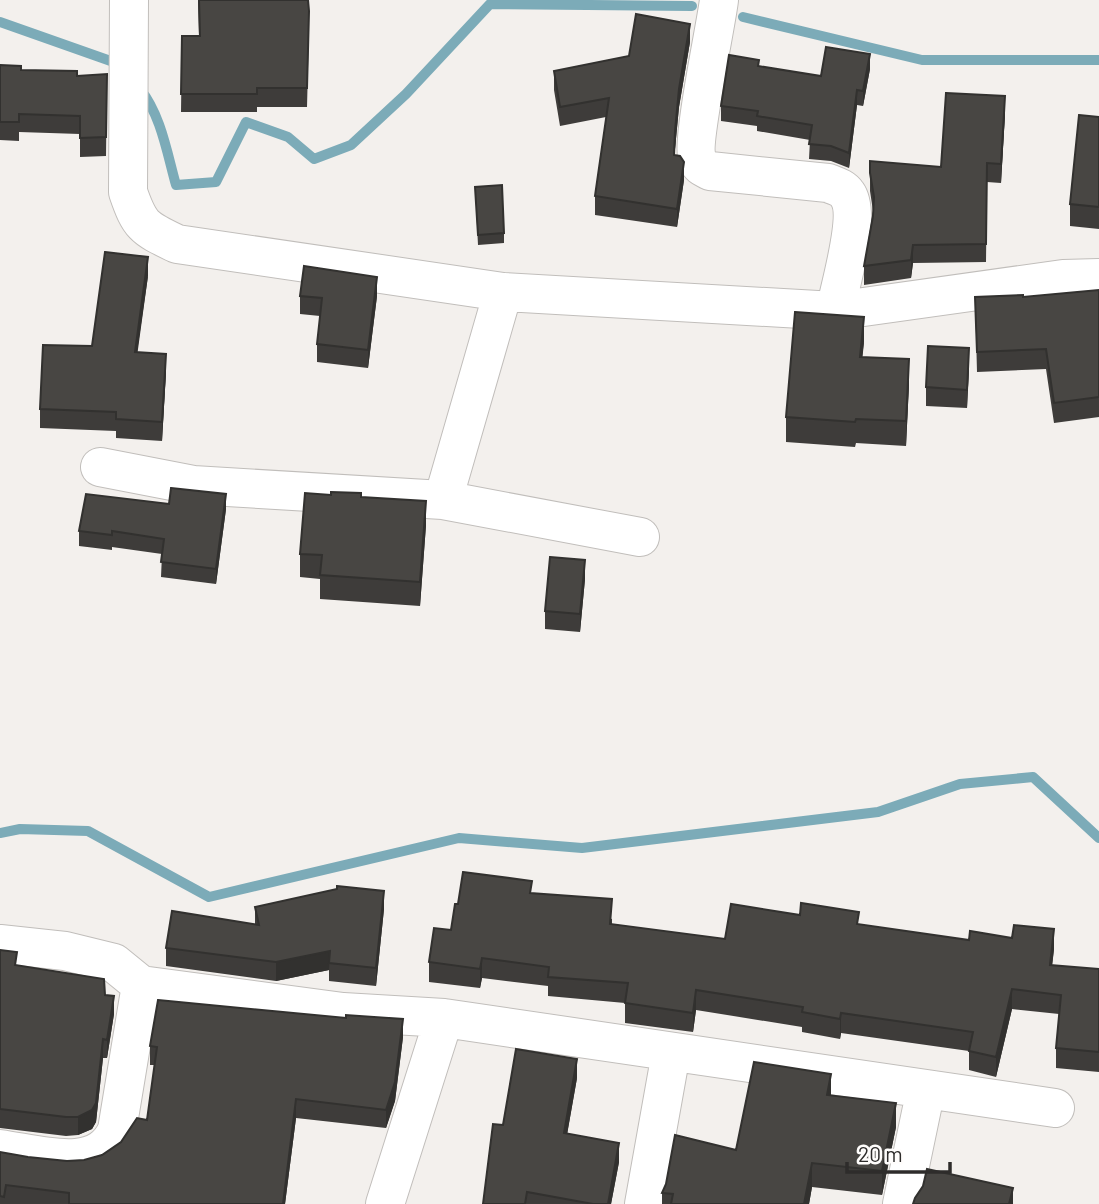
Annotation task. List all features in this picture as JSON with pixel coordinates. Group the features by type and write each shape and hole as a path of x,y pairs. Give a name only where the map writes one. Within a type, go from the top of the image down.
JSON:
{"street":[{"path":"129,0 128,192 136,215 148,230 177,244 503,292 835,311 1063,279 1099,278"},
{"path":"719,0 697,134 696,159 699,165 710,171 828,183 840,187 848,194 853,222 835,311"},
{"path":"443,500 503,292"},
{"path":"100,467 192,485 443,500 640,537"},
{"path":"0,944 65,951 114,963 141,985 343,1012 444,1018 1055,1108"},
{"path":"0,1149 75,1159 98,1152 112,1143 117,1130 141,985"},
{"path":"384,1204 444,1018"},
{"path":"644,1204 671,1053"},
{"path":"902,1204 926,1089"}],"building":[{"path":"199,0 308,0 307,88 257,88 257,94 181,94 182,36 200,36"},
{"path":"636,14 690,24 675,131 674,155 680,156 684,162 677,209 595,196 609,98 560,107 554,71 629,56"},
{"path":"826,47 870,54 863,91 857,90 849,153 831,146 809,144 812,125 757,116 758,111 721,106 729,55 759,60 758,66 821,76"},
{"path":"0,65 21,66 21,70 77,71 77,76 107,74 106,137 80,138 80,116 19,114 19,122 0,122"},
{"path":"946,93 1005,96 1001,164 987,163 986,244 913,245 911,260 864,266 873,216 870,161 941,167"},
{"path":"1079,115 1099,117 1099,207 1070,204"},
{"path":"502,185 504,233 478,235 475,187"},
{"path":"105,252 148,257 135,352 166,354 162,422 116,419 116,412 40,409 43,345 92,346"},
{"path":"304,266 377,277 368,350 317,344 322,298 300,296"},
{"path":"1099,290 1099,397 1054,403 1046,349 977,352 975,297 1023,297"},
{"path":"795,312 864,317 860,357 909,359 906,421 856,419 855,422 786,417"},
{"path":"928,346 969,348 967,390 926,387"},
{"path":"171,488 226,494 216,569 161,562 164,539 112,531 112,535 79,531 86,494 169,504"},
{"path":"331,492 361,493 361,497 426,501 420,582 320,575 322,555 300,554 305,493 331,495"},
{"path":"550,557 585,560 580,614 545,611"},
{"path":"463,872 532,881 530,893 612,899 610,924 725,939 731,904 800,915 801,903 859,912 857,924 969,940 970,931 1012,938 1014,925 1054,929 1050,965 1099,969 1099,1052 1056,1048 1061,995 1012,989 996,1057 969,1051 973,1032 841,1013 840,1019 802,1012 803,1007 696,990 693,1013 625,1003 628,983 548,977 549,967 482,958 480,969 429,962 434,928 451,930"},
{"path":"337,886 384,891 376,968 329,963 330,951 276,962 166,948 172,911 259,925 255,907 337,889"},
{"path":"0,950 17,952 15,965 104,979 105,995 114,996 107,1040 103,1039 96,1103 92,1110 78,1117 66,1117 0,1109"},
{"path":"158,1000 346,1018 346,1015 403,1019 395,1082 386,1110 296,1099 283,1204 69,1204 69,1193 6,1185 4,1197 0,1196 0,1152 67,1161 84,1160 102,1155 121,1142 137,1118 147,1120 157,1047 150,1046"},
{"path":"516,1049 577,1059 564,1133 619,1143 608,1204 593,1204 527,1192 525,1204 483,1204 493,1124 503,1125"},
{"path":"754,1062 831,1074 827,1095 896,1103 882,1171 812,1163 804,1204 671,1204 673,1194 662,1193 675,1135 736,1150"},
{"path":"927,1169 1013,1188 1009,1204 913,1204 923,1186"}],"waterway":[{"path":"140,89 158,122 176,185 216,182 246,122 288,137 314,159 351,145 406,94 490,4 692,6"},
{"path":"743,17 922,60 1099,60"},
{"path":"0,22 122,65"},
{"path":"0,833 20,829 88,831 209,897 459,838 582,848 878,812 960,784 1033,777 1099,838"}]}
